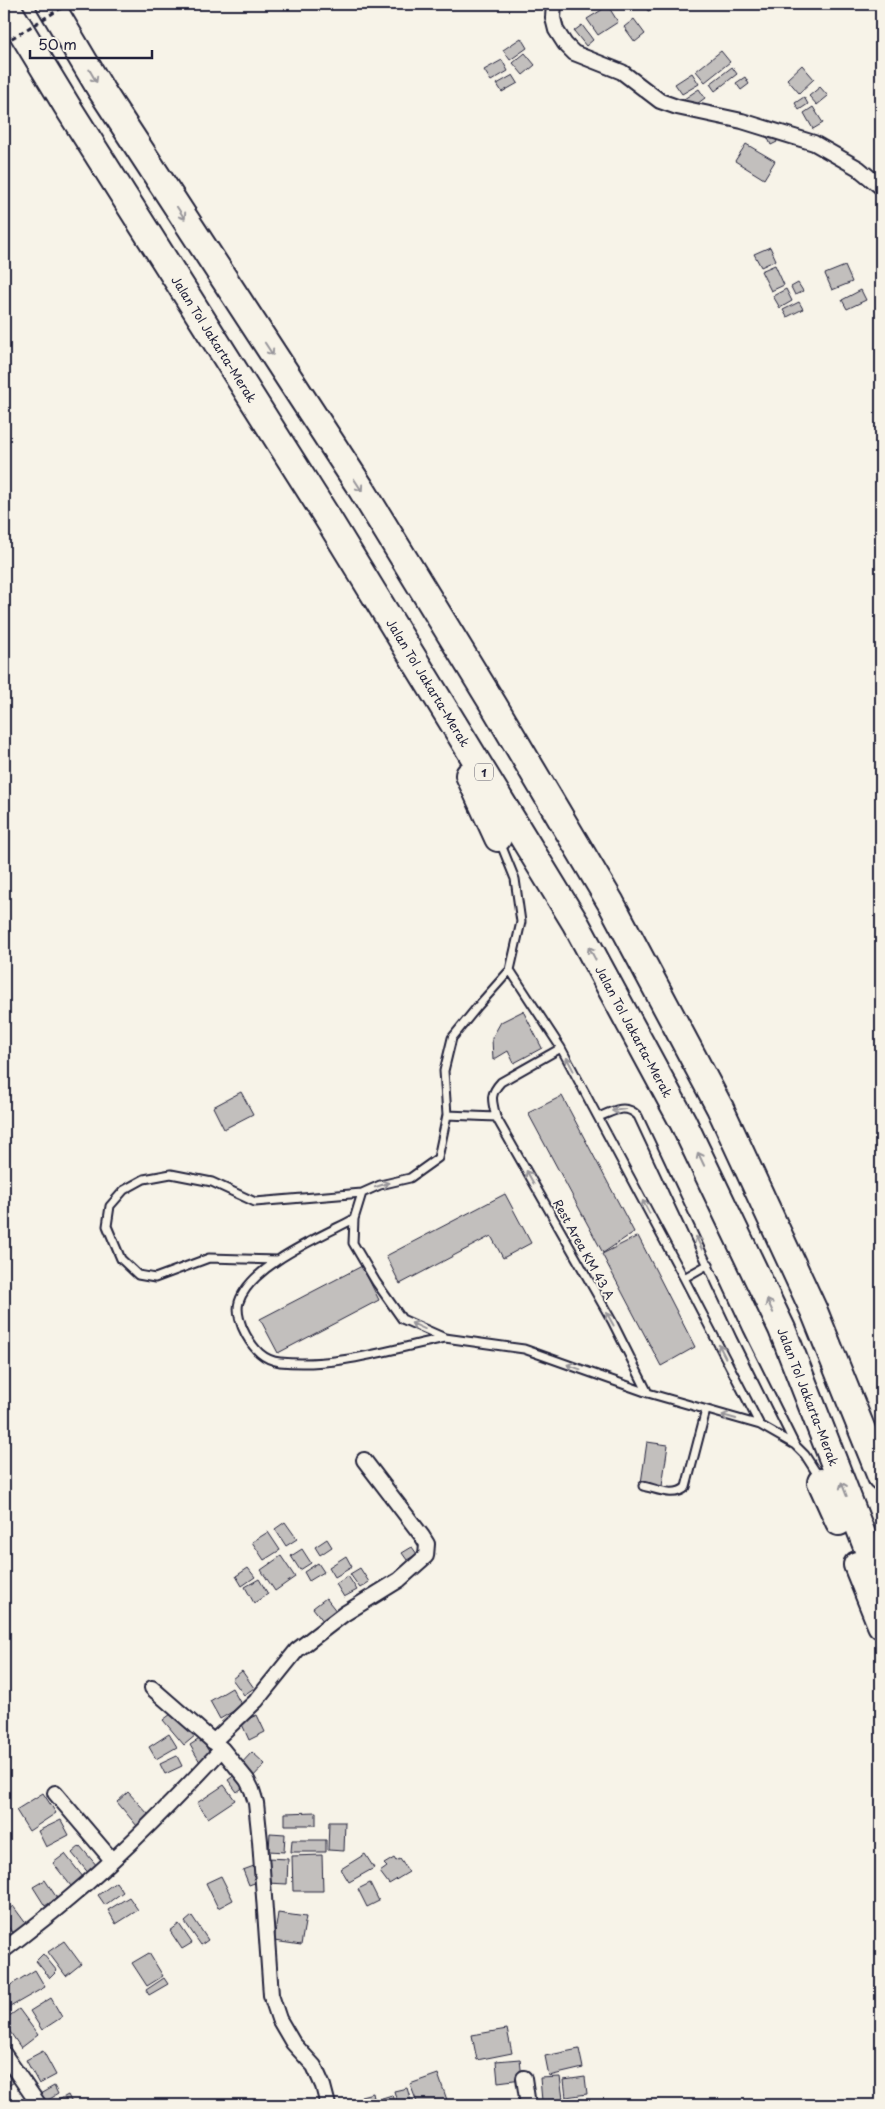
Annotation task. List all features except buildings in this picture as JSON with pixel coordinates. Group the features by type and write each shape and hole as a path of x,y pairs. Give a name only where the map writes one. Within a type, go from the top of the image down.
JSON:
{"highway":[{"name":"Jalan Tol Jakarta–Merak","path":"5,4 72,114 327,517 576,924 683,1122 782,1329 881,1583"},
{"path":"50,4 101,90 362,490 493,704 611,903 724,1117 814,1311 881,1477"},
{"path":"327,517 421,692 472,780 498,838"},
{"path":"821,1482 881,1625"}],"street":[{"path":"554,4 553,18 556,30 565,44 574,53 622,72 660,101 678,108 751,123 814,142 858,168 881,187"},
{"path":"4,1950 73,1896 185,1789 296,1650 344,1614 399,1580 426,1556 427,1544 422,1536 364,1460"},
{"path":"152,1688 218,1746 247,1780 256,1803 271,1995 279,2020 288,2035 314,2066 324,2086 328,2105"},
{"path":"54,1793 112,1860"},
{"path":"4,2054 39,2105"},
{"path":"524,2078 528,2105"}],"lane":[{"path":"278,1260 209,1258 155,1278 138,1275 121,1259 107,1226 110,1206 124,1190 144,1180 171,1174 212,1182 255,1202 362,1193 380,1185 410,1178 438,1158 447,1115 444,1071 452,1038 510,970 521,922 515,879 498,838"},
{"path":"510,970 561,1048 760,1425"},
{"name":"Rest Area KM 43 A","path":"561,1048 501,1082 493,1090 492,1095 496,1117 612,1321 648,1393"},
{"path":"598,1118 616,1109 630,1109 638,1116 795,1445"},
{"path":"447,1115 496,1117"},
{"path":"362,1193 354,1219 353,1243 376,1282 402,1319 445,1338 524,1349 648,1393 760,1425 795,1445 805,1455 821,1482"},
{"path":"354,1219 278,1260 252,1281 239,1301 238,1310 245,1334 262,1357 279,1362 328,1363 445,1338"},
{"path":"684,1278 708,1264"},
{"path":"643,1486 675,1493 681,1492 686,1488 706,1410"}],"path":[{"path":"4,43 68,4"}]}
